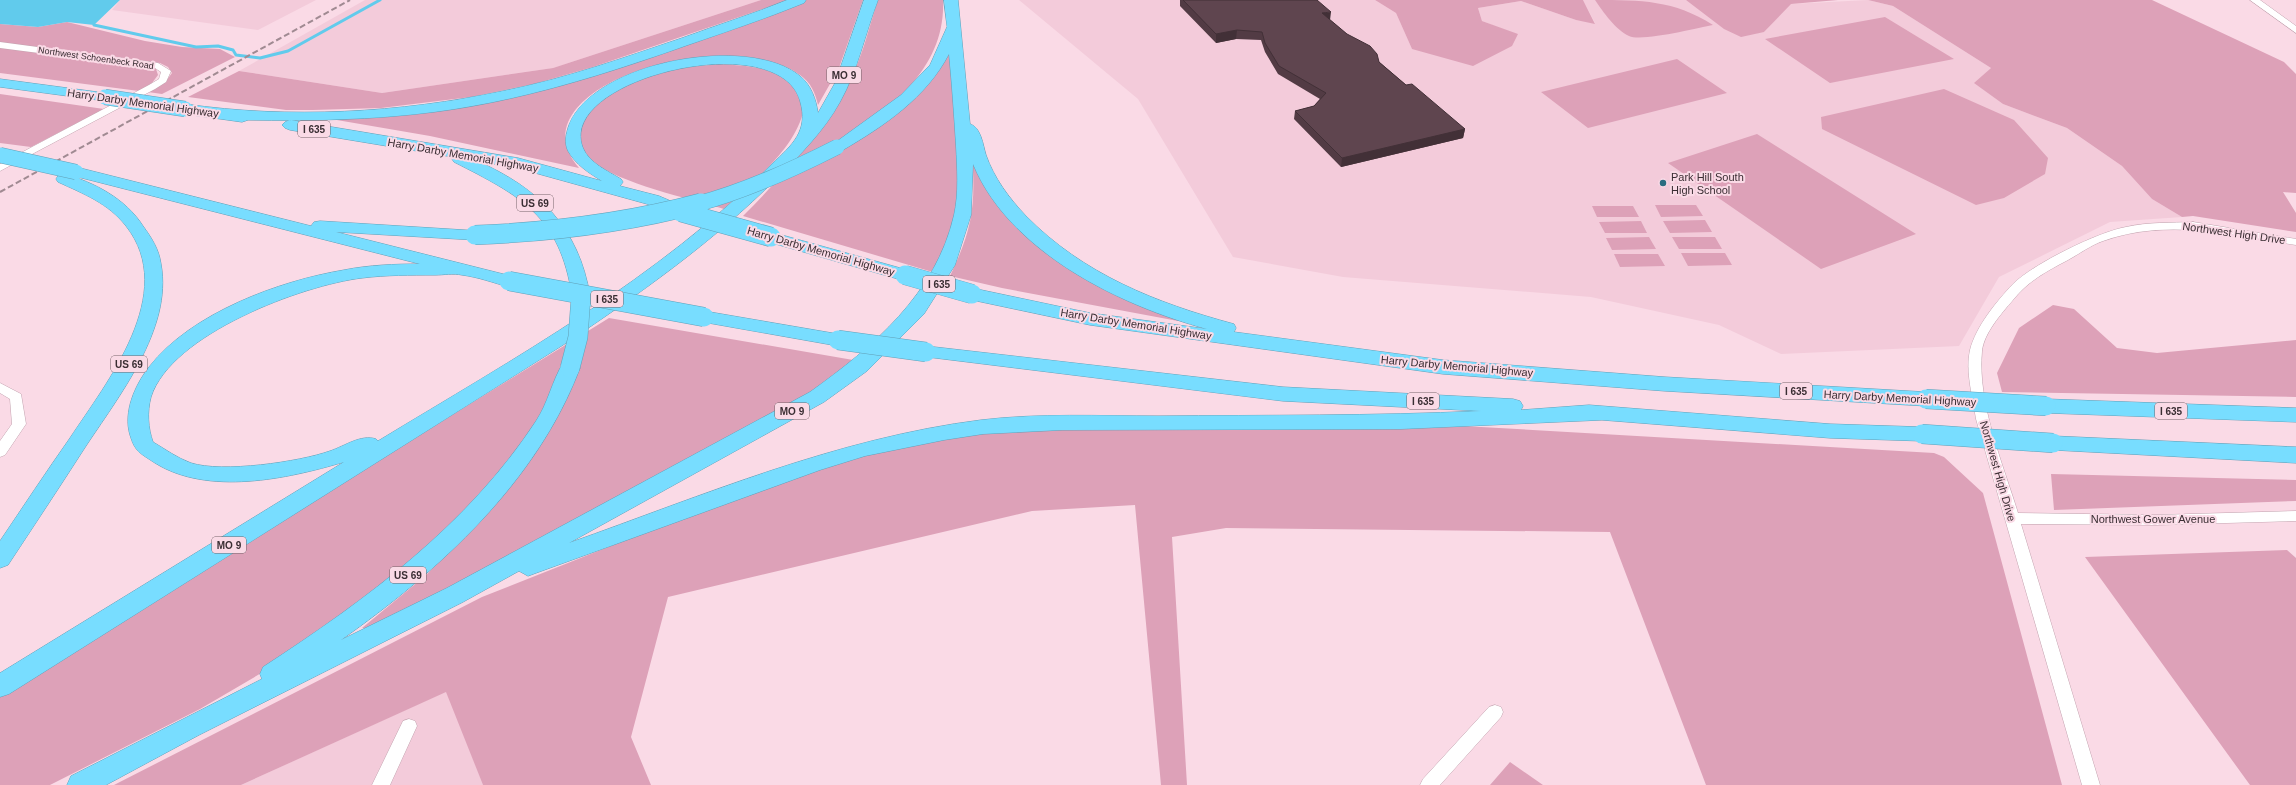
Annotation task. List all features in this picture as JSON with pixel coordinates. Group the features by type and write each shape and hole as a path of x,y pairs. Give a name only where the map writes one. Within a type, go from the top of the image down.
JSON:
{"highway":[{"path":"229,115 377,114 441,107 504,96 588,72 772,11 799,0"},
{"name":"MO 9","path":"0,686 562,337 639,287 689,249 731,215 803,142 836,94 853,54 871,0"},
{"name":"MO 9","path":"80,785 455,595 817,398 866,361 917,310 946,265 963,215 966,176 961,98 952,23 951,0"},
{"path":"286,225 350,226 400,231 475,235 517,234 587,227 656,214 742,190 793,169 837,147 885,116 921,83 932,70 948,45 952,23"},
{"path":"653,200 594,170 579,154 573,137 574,126 578,118 591,102 613,87 640,75 685,63 716,61 745,62 776,69 798,82 808,101 810,126 803,142"},
{"name":"Harry Darby Memorial Highway","path":"0,83 105,96 229,115 518,163 653,200 681,212 972,294 1090,319 1443,367 1665,384 2046,406 2296,415"},
{"path":"961,98 979,159 988,179 1019,219 1066,258 1095,277 1160,309 1312,350"},
{"name":"US 69","path":"190,728 327,639 386,594 460,530 501,485 533,441 554,407 570,368 578,337 582,296 580,276 574,258 566,242 542,209 498,177 442,150"},
{"name":"US 69","path":"0,155 32,163 70,176 112,202 136,227 147,243 152,262 154,288 150,312 141,341 124,373 0,560"},
{"name":"I 635","path":"70,176 286,225 509,281 838,340 926,352 1283,394 1510,406 1830,431 1922,434 2053,443 2296,455"},
{"path":"458,402 344,456 306,467 274,472 209,474 179,467 144,446 138,425 140,406 147,385 166,360 199,332 239,309 284,290 329,278 373,272 462,269"},
{"path":"455,595 565,553 813,464 865,449 944,433 991,427 1062,423 1401,422 1602,413"}],"street":[{"path":"2254,0 2296,30"},
{"name":"Northwest Schoenbeck Road","path":"0,45 158,66 166,71 163,80 152,87 0,168"},
{"name":"Northwest High Drive","path":"2091,785 1983,419 1976,380 1976,350 1986,327 2018,286 2034,274 2097,239 2126,230 2165,225 2193,225 2296,242"},
{"path":"0,387 16,397 19,424 0,452"},
{"name":"Northwest Gower Avenue","path":"2011,518 2156,520 2296,516"},
{"path":"1429,785 1495,712"},
{"path":"381,785 409,726"}],"shaded area":[{"path":"120,0 316,0 258,30 112,10"},
{"path":"365,0 761,0 553,68 382,93 239,71"},
{"path":"761,0 789,0 593,67 534,84 471,97 381,108 286,110 188,97 239,71 382,93 553,68"},
{"path":"806,0 863,0 839,68 818,105 814,92 807,81 794,71 770,63 688,61 672,62 653,66 631,73 609,83 590,96 575,111 566,128 567,147 579,168 430,136 331,119 503,99"},
{"path":"878,0 943,0 942,24 935,46 926,65 913,83 899,98 948,52 952,52 959,177 956,221 936,273 743,216 776,182 818,132 843,94 858,64"},
{"name":"Park Hill South High School","path":"1019,0 1375,0 1396,13 1412,49 1518,35 1482,21 1478,8 1521,1 1576,20 1595,23 1583,0 1686,0 1764,32 1790,4 1868,0 1893,6 1991,68 1975,83 2003,104 2067,128 2122,166 2152,199 2182,217 2110,222 1999,277 1959,346 1781,354 1719,325 1591,297 1343,277 1233,257 1138,99"},
{"path":"1375,0 1583,0 1595,24 1576,20 1521,1 1478,8 1482,21 1518,34 1512,46 1473,66 1412,49 1396,13"},
{"path":"1595,0 1627,0 1657,3 1685,11 1713,25 1657,36 1629,36 1619,30"},
{"path":"1686,0 1838,0 1791,4 1764,32 1741,37 1724,29"},
{"path":"1868,0 2152,0 2284,62 2296,74 2296,193 2283,192 2296,213 2296,232 2193,216 2182,217 2152,199 2122,166 2067,128 2003,104 1974,83 1991,68 1893,6"},
{"path":"1885,17 1954,59 1830,83 1765,39"},
{"path":"67,22 145,41 182,47 220,49 235,57 162,94 148,92 166,81 172,73 168,67 160,63 54,48 46,53 149,67 156,69 158,75 152,83 139,91 0,73 0,24 38,27"},
{"path":"1677,59 1727,93 1588,128 1541,92"},
{"path":"719,64 768,70 786,78 798,93 804,109 792,138 772,164 724,209 655,190 619,176 604,169 593,161 585,151 582,145 581,137 583,120 600,100 612,92 626,84 664,71"},
{"path":"1944,89 2014,120 2048,158 2045,174 2004,198 1976,205 1822,129 1821,117"},
{"path":"0,94 104,109 31,147 0,143"},
{"path":"1757,134 1916,234 1821,269 1668,163"},
{"path":"972,155 1014,222 1178,319 1178,321 1002,288 950,276 968,231 971,217 973,204"},
{"path":"1655,205 1696,205 1703,216 1661,217"},
{"path":"1592,206 1633,206 1639,217 1597,217"},
{"path":"1705,220 1712,232 1670,233 1663,221"},
{"path":"1641,221 1647,233 1605,233 1599,222"},
{"path":"1649,237 1656,249 1612,250 1606,238"},
{"path":"1672,237 1715,237 1722,249 1679,249"},
{"path":"1681,253 1725,253 1732,265 1688,266"},
{"path":"1614,254 1658,254 1665,266 1620,267"},
{"path":"2053,305 2074,309 2117,348 2157,353 2296,340 2296,397 2002,392 1997,373 2019,328"},
{"path":"609,318 859,361 808,398 369,629 362,628 425,576 459,542 542,443 558,416 568,394 562,371 537,422 495,480 421,558 292,655 200,709 50,785 0,785 0,695"},
{"path":"1463,426 1934,453 1944,457 1983,493 2062,785 1706,785 1610,532 1226,528 1172,537 1187,785 1161,785 1135,505 1032,511 668,597 631,737 651,785 483,785 446,692 241,785 114,785 482,597 699,511 876,450 988,430"},
{"path":"2051,474 2296,480 2296,501 2054,510"},
{"path":"2287,550 2296,558 2296,785 2250,785 2085,557"},
{"path":"447,691 483,785 241,785"},
{"path":"1510,762 1543,785 1490,785"}],"water":[{"path":"0,0 120,0 94,25 67,22 38,27 0,24"}],"building":[{"path":"1183,0 1317,0 1331,12 1322,13 1347,34 1370,46 1377,54 1379,62 1406,85 1412,84 1465,129 1342,158 1295,111 1314,106 1326,93 1279,66 1265,43 1262,32 1237,30 1216,34"}],"waterway":[{"path":"94,25 196,47 218,46 233,50 236,55 260,58 288,51 380,0"}],"railway":[{"path":"0,192 350,0"}],"place":[{"name":"Park Hill South High School","path":"1663,183"}]}
